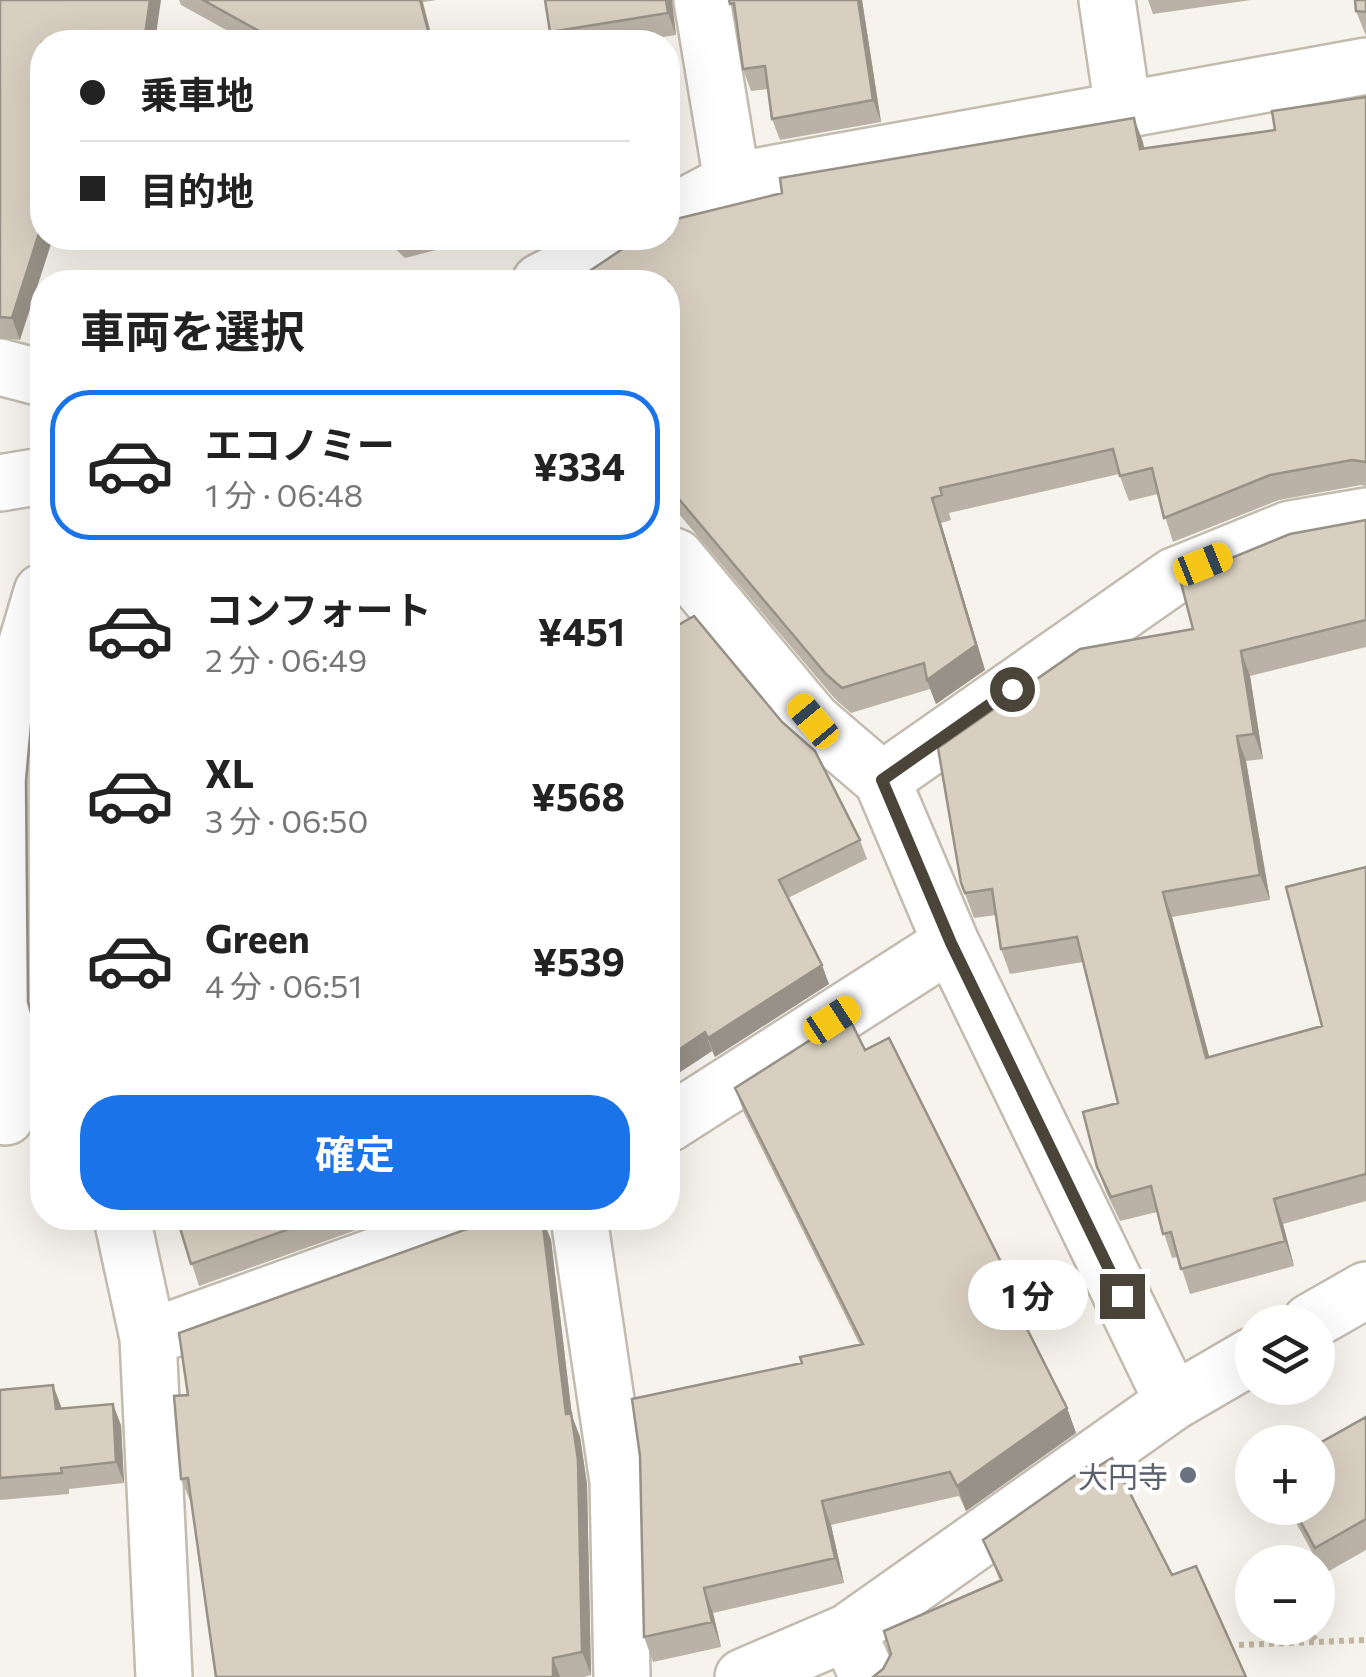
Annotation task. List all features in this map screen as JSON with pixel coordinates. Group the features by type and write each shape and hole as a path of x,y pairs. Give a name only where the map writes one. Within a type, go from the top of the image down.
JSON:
{"street":[{"path":"702,0 732,180"},
{"path":"1107,0 1123,109"},
{"path":"680,208 732,180 1366,66"},
{"path":"563,270 601,250"},
{"path":"0,368 30,375"},
{"path":"0,483 30,478"},
{"path":"882,780 1174,576 1290,529 1366,516"},
{"path":"680,562 813,721 882,780 951,943 1173,1402"},
{"path":"16,1119 3,802 13,690 30,633"},
{"path":"680,1116 951,943"},
{"path":"125,1230 148,1338 164,1677"},
{"path":"148,1338 448,1230"},
{"path":"581,1230 618,1481 622,1677"},
{"path":"1335,1308 1366,1290"},
{"path":"743,1677 858,1654 1173,1402 1235,1366"}],"path":[{"path":"1335,1641 1366,1640"},
{"path":"1239,1646 1259,1645"}],"building":[{"path":"0,0 150,0 146,30 30,30 30,250 34,250 12,318 0,317"},
{"path":"203,0 420,0 428,30 257,30"},
{"path":"545,0 666,0 668,13 550,30"},
{"path":"729,0 858,0 873,100 772,119 765,66 743,69 734,3"},
{"path":"1355,0 1366,0 1366,12 1356,11"},
{"path":"1366,97 1366,462 1352,460 1270,475 1164,518 1152,468 1120,476 1113,449 940,488 942,495 932,498 976,645 927,680 924,663 842,688 680,500 680,270 591,270 621,250 680,250 680,218 782,193 780,178 1134,118 1140,149 1275,130 1272,111"},
{"path":"1366,520 1366,620 1241,651 1254,734 1237,736 1260,875 1163,892 1206,1058 1322,1026 1286,887 1366,867 1366,1174 1274,1199 1285,1241 1181,1269 1171,1232 1163,1234 1151,1186 1111,1197 1097,1167 1083,1112 1118,1103 1077,937 1001,949 992,889 965,893 961,883 938,748 1080,649 1193,629 1180,579 1290,534"},
{"path":"694,616 782,722 815,751 860,840 779,880 822,965 708,1038 705,1032 680,1049 680,624"},
{"path":"30,736 30,1009 28,1002 26,781"},
{"path":"848,1016 865,1050 889,1038 1020,1300 1014,1303 1067,1408 957,1486 950,1472 822,1501 835,1558 704,1588 712,1622 644,1637 640,1456 632,1399 802,1363 800,1357 863,1344 735,1088"},
{"path":"181,1230 286,1230 191,1264"},
{"path":"464,1230 543,1230 566,1414 571,1413 578,1460 582,1652 553,1658 553,1677 216,1677 188,1478 181,1479 174,1396 188,1395 179,1333"},
{"path":"53,1385 56,1409 113,1404 116,1462 61,1468 62,1473 0,1478 0,1390"},
{"path":"1366,1417 1366,1519 1320,1545 1313,1545 1302,1525 1335,1525 1335,1434"},
{"path":"1112,1458 1172,1575 1196,1566 1246,1677 873,1677 891,1654 884,1631 1002,1580 983,1540 1094,1462 1097,1467"}],"place":[{"name":"大円寺","path":"1188,1475"}],"route":[{"path":"1012,689 882,780 951,943 1122,1296"}]}
